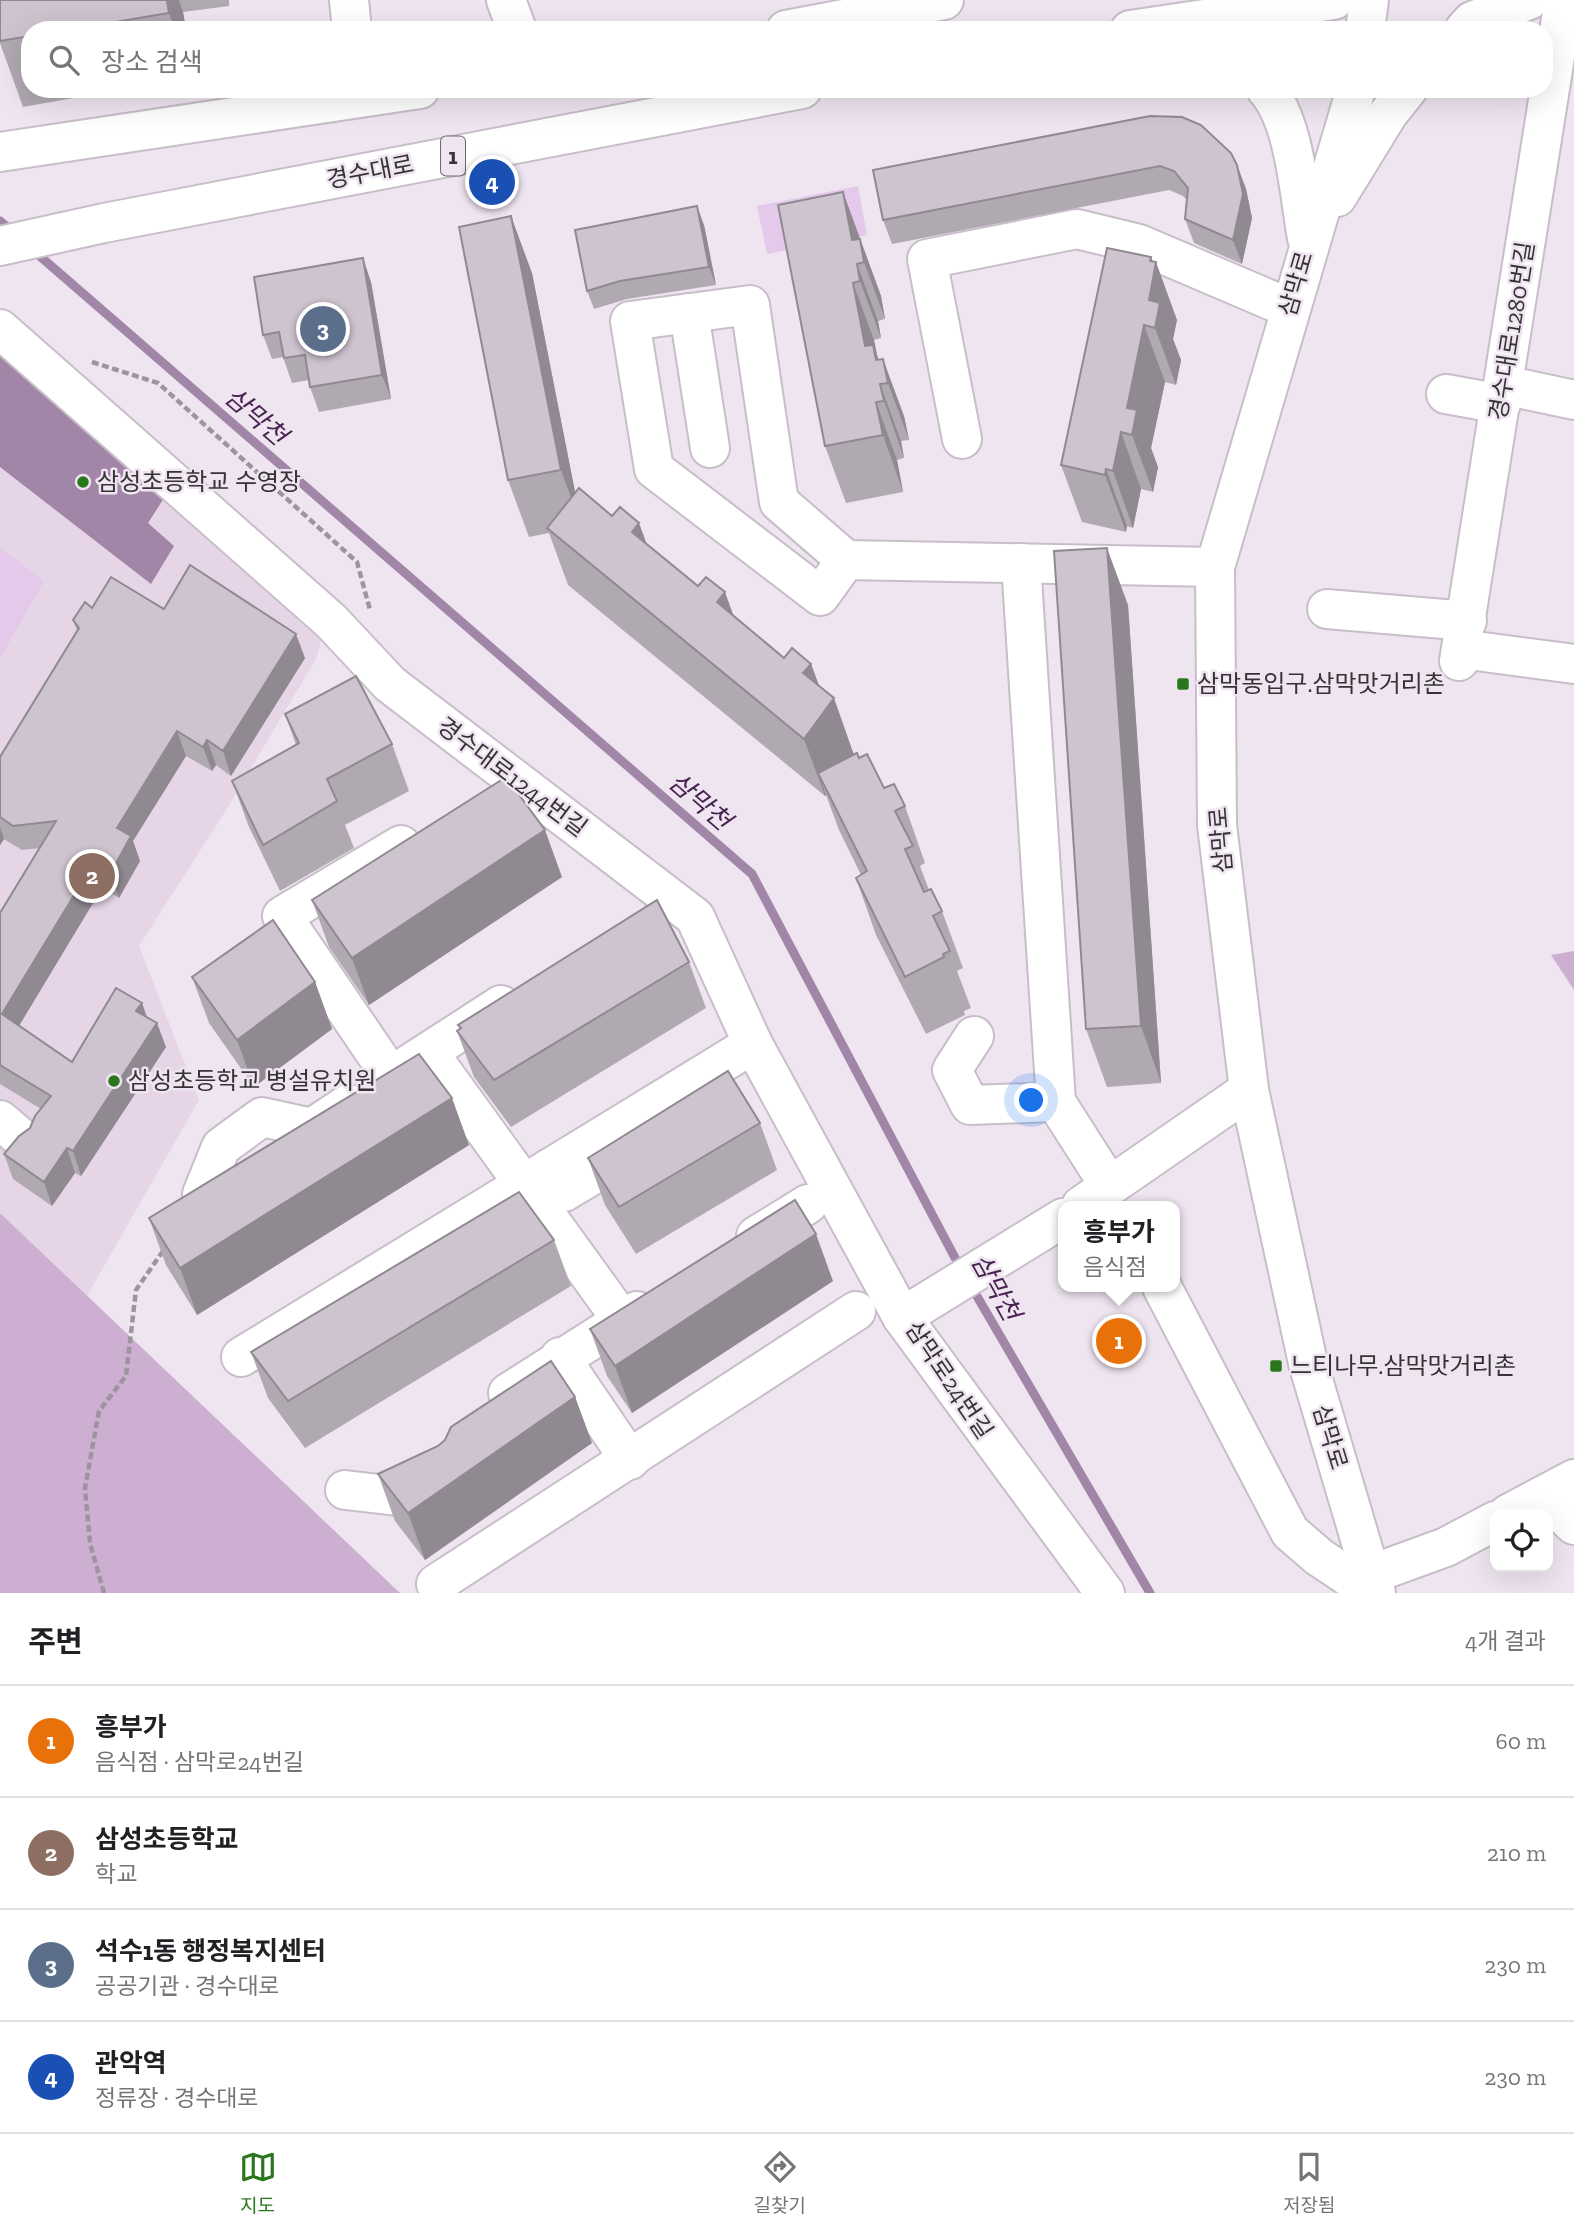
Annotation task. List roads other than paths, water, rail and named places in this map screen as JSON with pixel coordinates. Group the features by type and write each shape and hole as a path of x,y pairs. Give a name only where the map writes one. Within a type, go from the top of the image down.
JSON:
{"street":[{"path":"349,0 351,21"},
{"path":"506,0 514,21"},
{"path":"798,19 944,0"},
{"path":"1191,21 1334,0"},
{"path":"1366,21 1369,0"},
{"path":"1472,21 1529,0"},
{"name":"경수대로1280번길","path":"1553,70 1564,0"},
{"path":"1,150 333,98"},
{"name":"경수대로","path":"0,246 104,223 755,98"},
{"path":"1273,98 1281,108 1289,134 1308,243"},
{"name":"삼막로","path":"1353,98 1214,567 1217,825 1249,1090 1308,1363 1373,1587"},
{"path":"1308,243 1388,114 1401,98"},
{"name":"경수대로1280번길","path":"1462,644 1549,98"},
{"path":"962,439 927,259 1077,229 1139,244 1289,308"},
{"path":"846,560 820,596 654,469 630,321 750,305 779,502 846,560 1214,567"},
{"path":"689,313 710,448"},
{"name":"경수대로1244번길","path":"0,329 331,621 390,684 695,918 753,1044 902,1317"},
{"path":"1446,394 1502,394 1574,400"},
{"path":"748,541 779,502"},
{"path":"1021,564 1056,1102 1088,1201"},
{"path":"1326,609 1462,644 1574,664"},
{"path":"391,1076 282,916 401,845"},
{"path":"202,1194 221,1147 262,1117 312,1128 527,988"},
{"path":"974,1036 952,1070 970,1105 1056,1102"},
{"path":"241,1356 753,1044"},
{"path":"429,1053 537,1176 622,1320"},
{"name":"삼막로24번길","path":"1092,1201 1249,1090"},
{"path":"726,1255 808,1203"},
{"name":"삼막로24번길","path":"1058,1222 902,1317 1105,1593"},
{"path":"484,1408 560,1357 668,1291"},
{"path":"1166,1292 1290,1532 1319,1557 1373,1587 1490,1524"},
{"path":"436,1584 856,1311"},
{"path":"560,1357 630,1460"},
{"path":"345,1489 397,1496 445,1473 454,1448"},
{"path":"1517,1509 1559,1487 1574,1525"}],"waterway":[{"name":"삼막천","path":"0,221 13,232"},
{"name":"삼막천","path":"34,251 752,874 962,1271"},
{"name":"삼막천","path":"971,1286 1150,1593"}],"place":[{"name":"관악역","path":"492,182"},
{"name":"석수1동 행정복지센터","path":"323,329"},
{"name":"삼성초등학교 수영장","path":"83,482"},
{"name":"삼막동입구.삼막맛거리촌","path":"1183,684"},
{"name":"삼성초등학교","path":"92,876"},
{"name":"삼성초등학교 병설유치원","path":"114,1081"},
{"name":"흥부가","path":"1119,1341"},
{"name":"느티나무.삼막맛거리촌","path":"1276,1366"}]}
